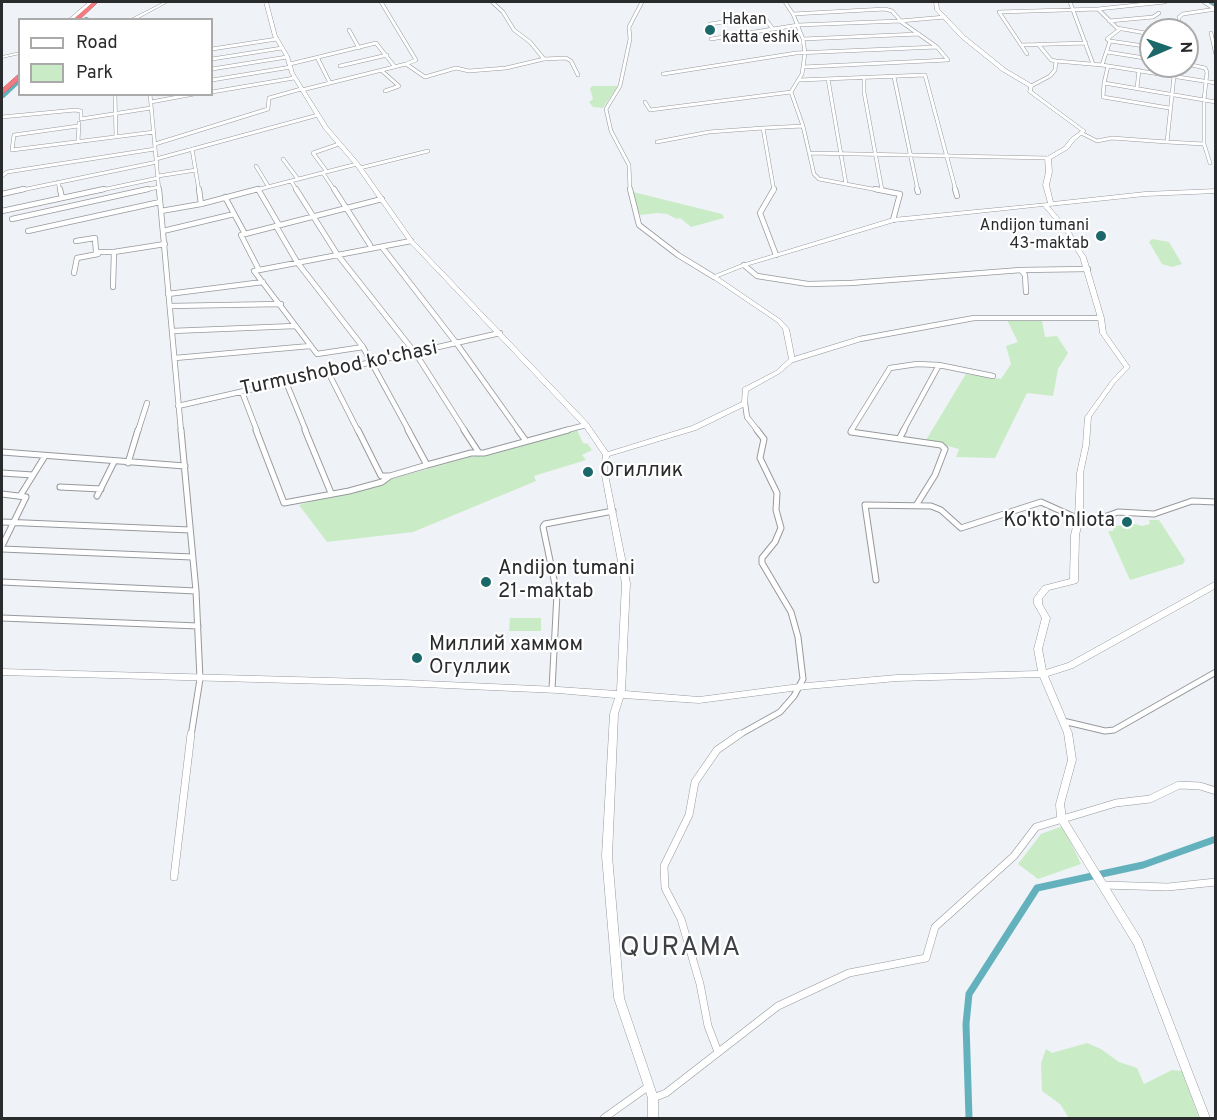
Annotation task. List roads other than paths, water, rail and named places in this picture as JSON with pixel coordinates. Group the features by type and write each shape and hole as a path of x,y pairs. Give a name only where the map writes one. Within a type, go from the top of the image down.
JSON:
{"highway":[{"path":"82,18 95,8 92,4"},
{"path":"2,90 18,75"}],"street":[{"path":"142,17 166,2"},
{"path":"266,2 277,39 301,90 411,240 500,333 531,370 586,425 606,455 604,470 626,583 622,689 614,714 607,856 619,998 653,1098 653,1119"},
{"path":"2,176 8,172 155,146 268,109 268,99 382,71 416,60 381,2"},
{"path":"492,2 503,12 514,30 530,42 544,59"},
{"path":"642,2 629,27 630,39 620,86 606,109 611,131 629,165 630,197 639,225 678,255 779,321 786,329 792,360"},
{"path":"645,102 650,110 791,92 799,80 805,53 798,25 786,2"},
{"path":"936,2 936,7 958,32 986,56 1031,86"},
{"path":"1070,2 1093,64"},
{"path":"1027,54 999,12 1098,9 1165,2"},
{"path":"1204,2 1215,9"},
{"path":"73,18 92,4"},
{"path":"793,14 885,9 892,11 900,21 937,47 948,60 803,67"},
{"path":"1098,9 1120,29 1139,32"},
{"path":"1179,18 1183,14 1215,9"},
{"path":"1109,21 1153,17 1159,13"},
{"path":"710,24 763,16 773,29"},
{"path":"711,39 798,25 945,17"},
{"path":"1102,65 1110,41 1108,38 1120,29"},
{"path":"349,30 359,48"},
{"path":"1211,33 1215,54"},
{"path":"803,39 920,34"},
{"path":"213,49 277,39"},
{"path":"1110,41 1139,45"},
{"path":"213,80 318,58 376,43 395,67"},
{"path":"1021,45 1086,43"},
{"path":"1038,44 1051,60 1139,70 1137,88"},
{"path":"663,74 805,53 937,47"},
{"path":"213,59 282,48"},
{"path":"1107,52 1139,57"},
{"path":"2,57 18,53"},
{"path":"340,66 387,55"},
{"path":"318,58 330,83"},
{"path":"406,64 425,77 456,68 469,71 506,68 544,59 566,58 571,61 578,75"},
{"path":"1031,86 1050,76 1055,70 1056,61"},
{"path":"213,69 289,63"},
{"path":"1108,66 1103,98 1169,108"},
{"path":"1199,67 1205,68 1208,75 1204,100 1204,144 1210,163"},
{"path":"382,71 399,85 385,91"},
{"path":"799,80 925,75 957,196"},
{"path":"894,77 918,192"},
{"path":"213,92 294,78"},
{"path":"864,78 864,92 882,190"},
{"path":"1167,142 1170,94 1174,78"},
{"path":"1185,78 1215,83"},
{"path":"828,79 846,184"},
{"path":"1104,83 1215,102"},
{"path":"809,153 1048,158 1066,148 1084,130 1030,91 1031,86"},
{"path":"791,92 803,126 816,177 901,195 896,203 893,220"},
{"path":"115,96 116,137"},
{"path":"150,96 196,591 200,679 174,877"},
{"path":"151,102 183,96"},
{"path":"81,119 152,108"},
{"path":"2,117 81,111 78,142"},
{"path":"2,194 157,160 318,116"},
{"path":"78,126 14,135 12,150 154,132"},
{"path":"657,142 709,132 803,126"},
{"path":"763,128 768,161 776,185 774,193 760,213 776,255"},
{"path":"1081,133 1097,141 1112,138 1204,144"},
{"path":"339,144 313,153 370,245"},
{"path":"192,149 201,204"},
{"path":"161,211 201,204 325,172 428,151"},
{"path":"1048,158 1047,204 1069,233 1088,269 1103,333 1127,367 1113,382 1088,417 1086,445 1080,473 1074,581 1046,588 1038,598 1038,604 1046,618 1038,649 1043,674 1068,733 1072,760 1060,804 1062,819 1138,942 1204,1119"},
{"path":"283,159 298,179"},
{"path":"256,166 268,186"},
{"path":"2,211 196,170"},
{"path":"291,181 337,254 416,354 479,453"},
{"path":"58,182 62,198"},
{"path":"12,219 159,187"},
{"path":"258,189 297,262 363,347 427,465"},
{"path":"714,277 744,265 893,220 1145,194 1215,190"},
{"path":"225,197 245,234"},
{"path":"259,270 241,235 382,199"},
{"path":"28,231 160,202"},
{"path":"163,231 234,214"},
{"path":"76,241 96,239 96,252 100,254"},
{"path":"363,347 318,355 254,271 411,240"},
{"path":"74,273 77,258 165,244"},
{"path":"382,247 458,344 526,441"},
{"path":"113,286 114,252"},
{"path":"744,265 758,276 808,284 851,283 1021,270 1088,269"},
{"path":"1021,270 1025,275 1026,292"},
{"path":"168,294 263,282"},
{"path":"170,306 281,304"},
{"path":"718,1052 708,1026 700,984 681,919 665,888 664,866 689,815 695,782 717,750 731,739 780,712 803,679 798,636 791,612 762,563 762,558 775,542 781,528 777,510 777,493 760,458 764,439 747,417 745,390 778,372 792,360 860,339 974,318 1101,318"},
{"path":"172,331 295,326"},
{"name":"Turmushobod ko'chasi","path":"178,406 416,354 500,333"},
{"path":"175,358 310,346"},
{"path":"917,504 935,475 945,449 941,445 851,432 890,368 917,364 993,376"},
{"path":"899,439 939,366"},
{"path":"328,372 381,476 390,476 471,453 479,453 586,425"},
{"path":"286,382 332,493"},
{"path":"242,392 284,503 382,482 390,476"},
{"path":"128,463 147,403"},
{"path":"606,455 694,428 745,403"},
{"path":"2,452 184,466"},
{"path":"20,496 45,456"},
{"path":"97,496 114,462"},
{"path":"2,473 33,475"},
{"path":"60,487 100,489"},
{"path":"2,494 26,497 27,500 2,548 192,557"},
{"path":"876,580 865,505 917,504 941,510 960,528 975,526 1005,512 1041,502 1079,519 1096,520 1124,511 1154,514 1192,501 1215,502"},
{"path":"552,690 558,594 543,527 545,524 613,511"},
{"path":"2,522 190,530"},
{"path":"2,582 196,591"},
{"path":"2,672 552,690 699,700 798,687 897,678 1043,674 1070,666 1215,584"},
{"path":"2,618 198,626"},
{"path":"1063,721 1105,731 1114,730 1215,672"},
{"path":"653,1098 666,1093 773,1009 849,973 926,958 936,927 1014,855 1036,827 1116,803 1150,799 1179,785 1200,786 1215,791"},
{"path":"1103,885 1168,887 1215,882"},
{"path":"604,1119 649,1086"}],"waterway":[{"path":"1209,2 1216,7"},
{"path":"2,97 18,82"},
{"path":"969,1118 966,1024 969,994 1037,888 1143,865 1216,839"}],"place":[{"name":"Hakan katta eshik","path":"710,30"},
{"name":"Andijon tumani 43-maktab","path":"1101,236"},
{"name":"Огиллик","path":"588,472"},
{"name":"Ko'kto'nliota","path":"1127,522"},
{"name":"Andijon tumani 21-maktab","path":"486,582"},
{"name":"Миллий хаммом Огуллик","path":"417,658"}],"district":[{"name":"QURAMA","path":"681,950"}]}
